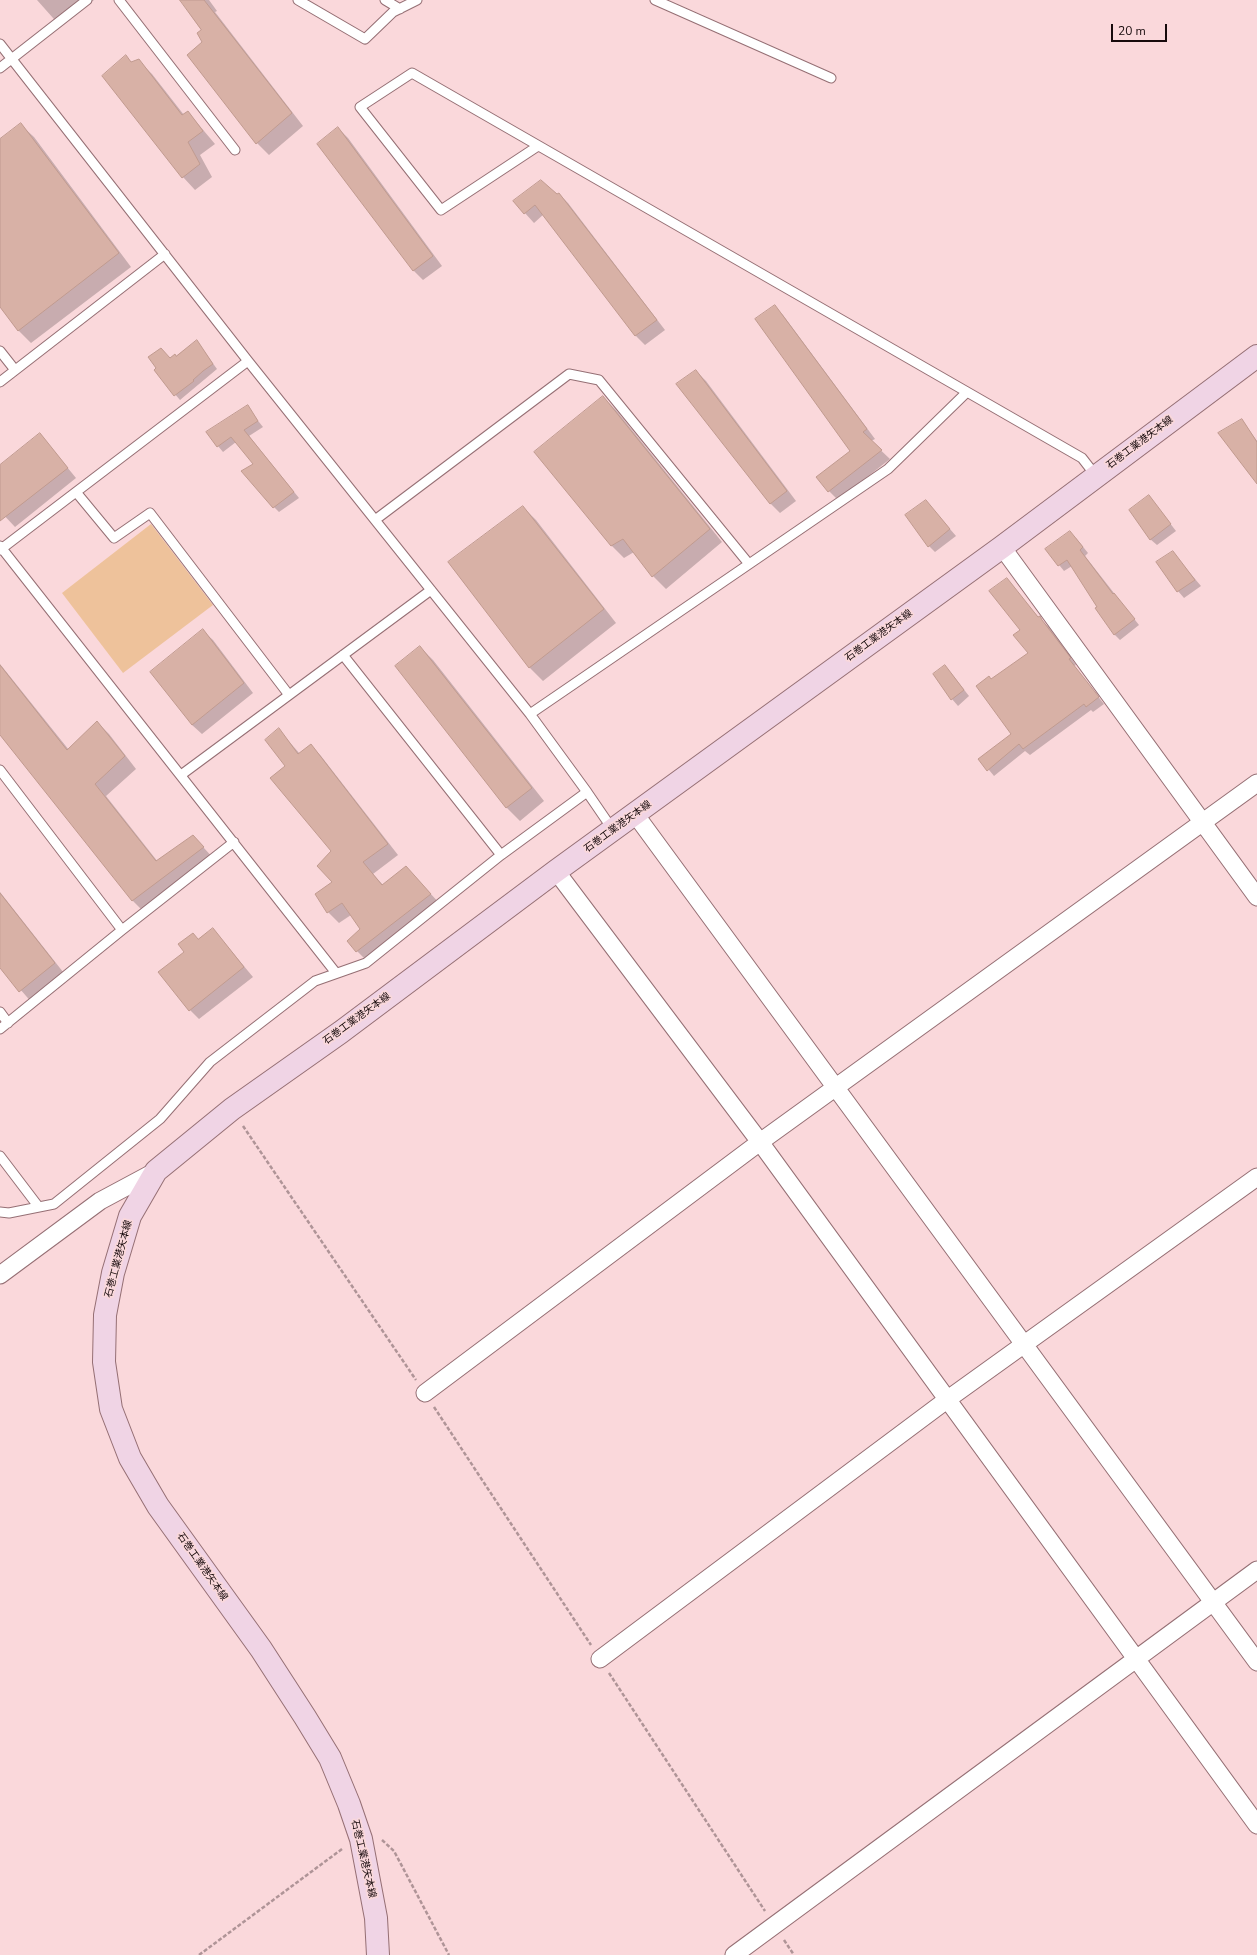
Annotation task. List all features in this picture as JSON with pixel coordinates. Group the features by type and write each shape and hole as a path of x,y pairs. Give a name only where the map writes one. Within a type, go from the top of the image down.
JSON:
{"main road":[{"name":"石巻工業港矢本線","path":"378,1955 376,1918 360,1839 349,1804 330,1758 306,1717 261,1650 158,1506 130,1458 111,1409 104,1362 105,1316 113,1274 130,1216 156,1171 232,1109 341,1032 556,871 1002,547 1257,356"}],"street":[{"path":"1002,547 1257,897"},
{"path":"425,1393 760,1142 1257,783"},
{"path":"635,814 1024,1345 1214,1601 1257,1662"},
{"path":"556,871 760,1142 1257,1825"},
{"path":"0,1275 100,1201 156,1171"},
{"path":"600,1659 948,1399 1257,1177"},
{"path":"734,1955 1257,1570"}],"lane":[{"path":"0,68 87,0"},
{"path":"119,0 235,150"},
{"path":"298,0 365,40 393,12 418,0"},
{"path":"385,0 400,9"},
{"path":"655,0 831,78"},
{"path":"0,44 248,360 530,714 613,830"},
{"path":"538,146 441,210 360,107 412,73 1082,458 1096,476"},
{"path":"0,382 165,254"},
{"path":"0,351 15,370"},
{"path":"248,360 1,548 336,973"},
{"path":"375,520 569,374 599,380 749,564"},
{"path":"530,714 888,469 967,392"},
{"path":"76,492 114,538 150,512 289,695"},
{"path":"181,775 431,590"},
{"path":"343,655 501,855"},
{"path":"0,770 122,930"},
{"path":"0,1212 9,1213 54,1204 160,1119 210,1062 315,981 366,963 501,855 587,792"},
{"path":"0,1029 234,842"},
{"path":"0,1012 8,1023"},
{"path":"0,1156 38,1206"}],"path":[{"path":"232,1109 425,1393 774,1925"},
{"path":"199,1955 343,1849 360,1839 380,1839 394,1851 448,1955"}],"shaded area":[{"path":"151,524 213,605 123,673 62,593"}],"building":[{"path":"180,0 204,0 292,113 256,144 187,55 202,42 197,33 201,30"},
{"path":"126,55 131,62 139,59 182,115 188,111 203,131 188,142 200,164 182,178 102,76"},
{"path":"21,123 119,253 18,331 0,307 0,139"},
{"path":"338,127 433,256 413,271 317,144"},
{"path":"541,180 557,194 559,193 657,320 635,336 535,205 524,214 513,201"},
{"path":"775,305 867,429 863,432 882,450 828,492 816,477 850,451 755,319"},
{"path":"197,340 213,364 174,396 154,370 156,368 148,357 161,348 170,358 175,354 176,356"},
{"path":"696,370 787,491 770,504 676,384"},
{"path":"603,396 710,529 652,577 623,539 611,546 534,452"},
{"path":"248,405 258,421 244,430 294,492 273,508 241,471 253,464 231,437 217,447 206,432"},
{"path":"1242,419 1257,442 1257,484 1218,433"},
{"path":"40,433 68,468 0,521 0,465"},
{"path":"1149,495 1171,524 1150,540 1129,510"},
{"path":"926,500 950,529 928,547 905,515"},
{"path":"523,506 604,609 529,668 448,562"},
{"path":"1070,531 1083,547 1080,550 1113,594 1114,593 1135,619 1114,635 1095,608 1097,607 1067,560 1058,566 1045,549"},
{"path":"1173,551 1195,580 1177,592 1156,562"},
{"path":"1007,578 1038,617 1040,616 1071,658 1069,659 1099,697 1086,707 1084,704 1023,749 1019,744 987,771 978,759 1011,734 976,686 989,676 991,679 1028,653 1013,635 1020,630 989,591"},
{"path":"203,629 244,683 192,725 150,672"},
{"path":"420,646 532,788 506,808 395,666"},
{"path":"0,665 67,750 97,721 125,756 95,784 156,861 193,835 204,847 132,901 0,735"},
{"path":"945,665 964,690 951,700 933,674"},
{"path":"279,728 298,754 311,744 388,844 363,862 382,885 406,866 431,894 356,952 347,941 360,929 342,903 327,913 315,894 332,882 317,866 331,851 270,778 285,766 265,740"},
{"path":"0,893 55,963 19,992 0,968"},
{"path":"213,928 244,967 189,1011 158,972 184,952 178,944 193,933 198,939"}]}
